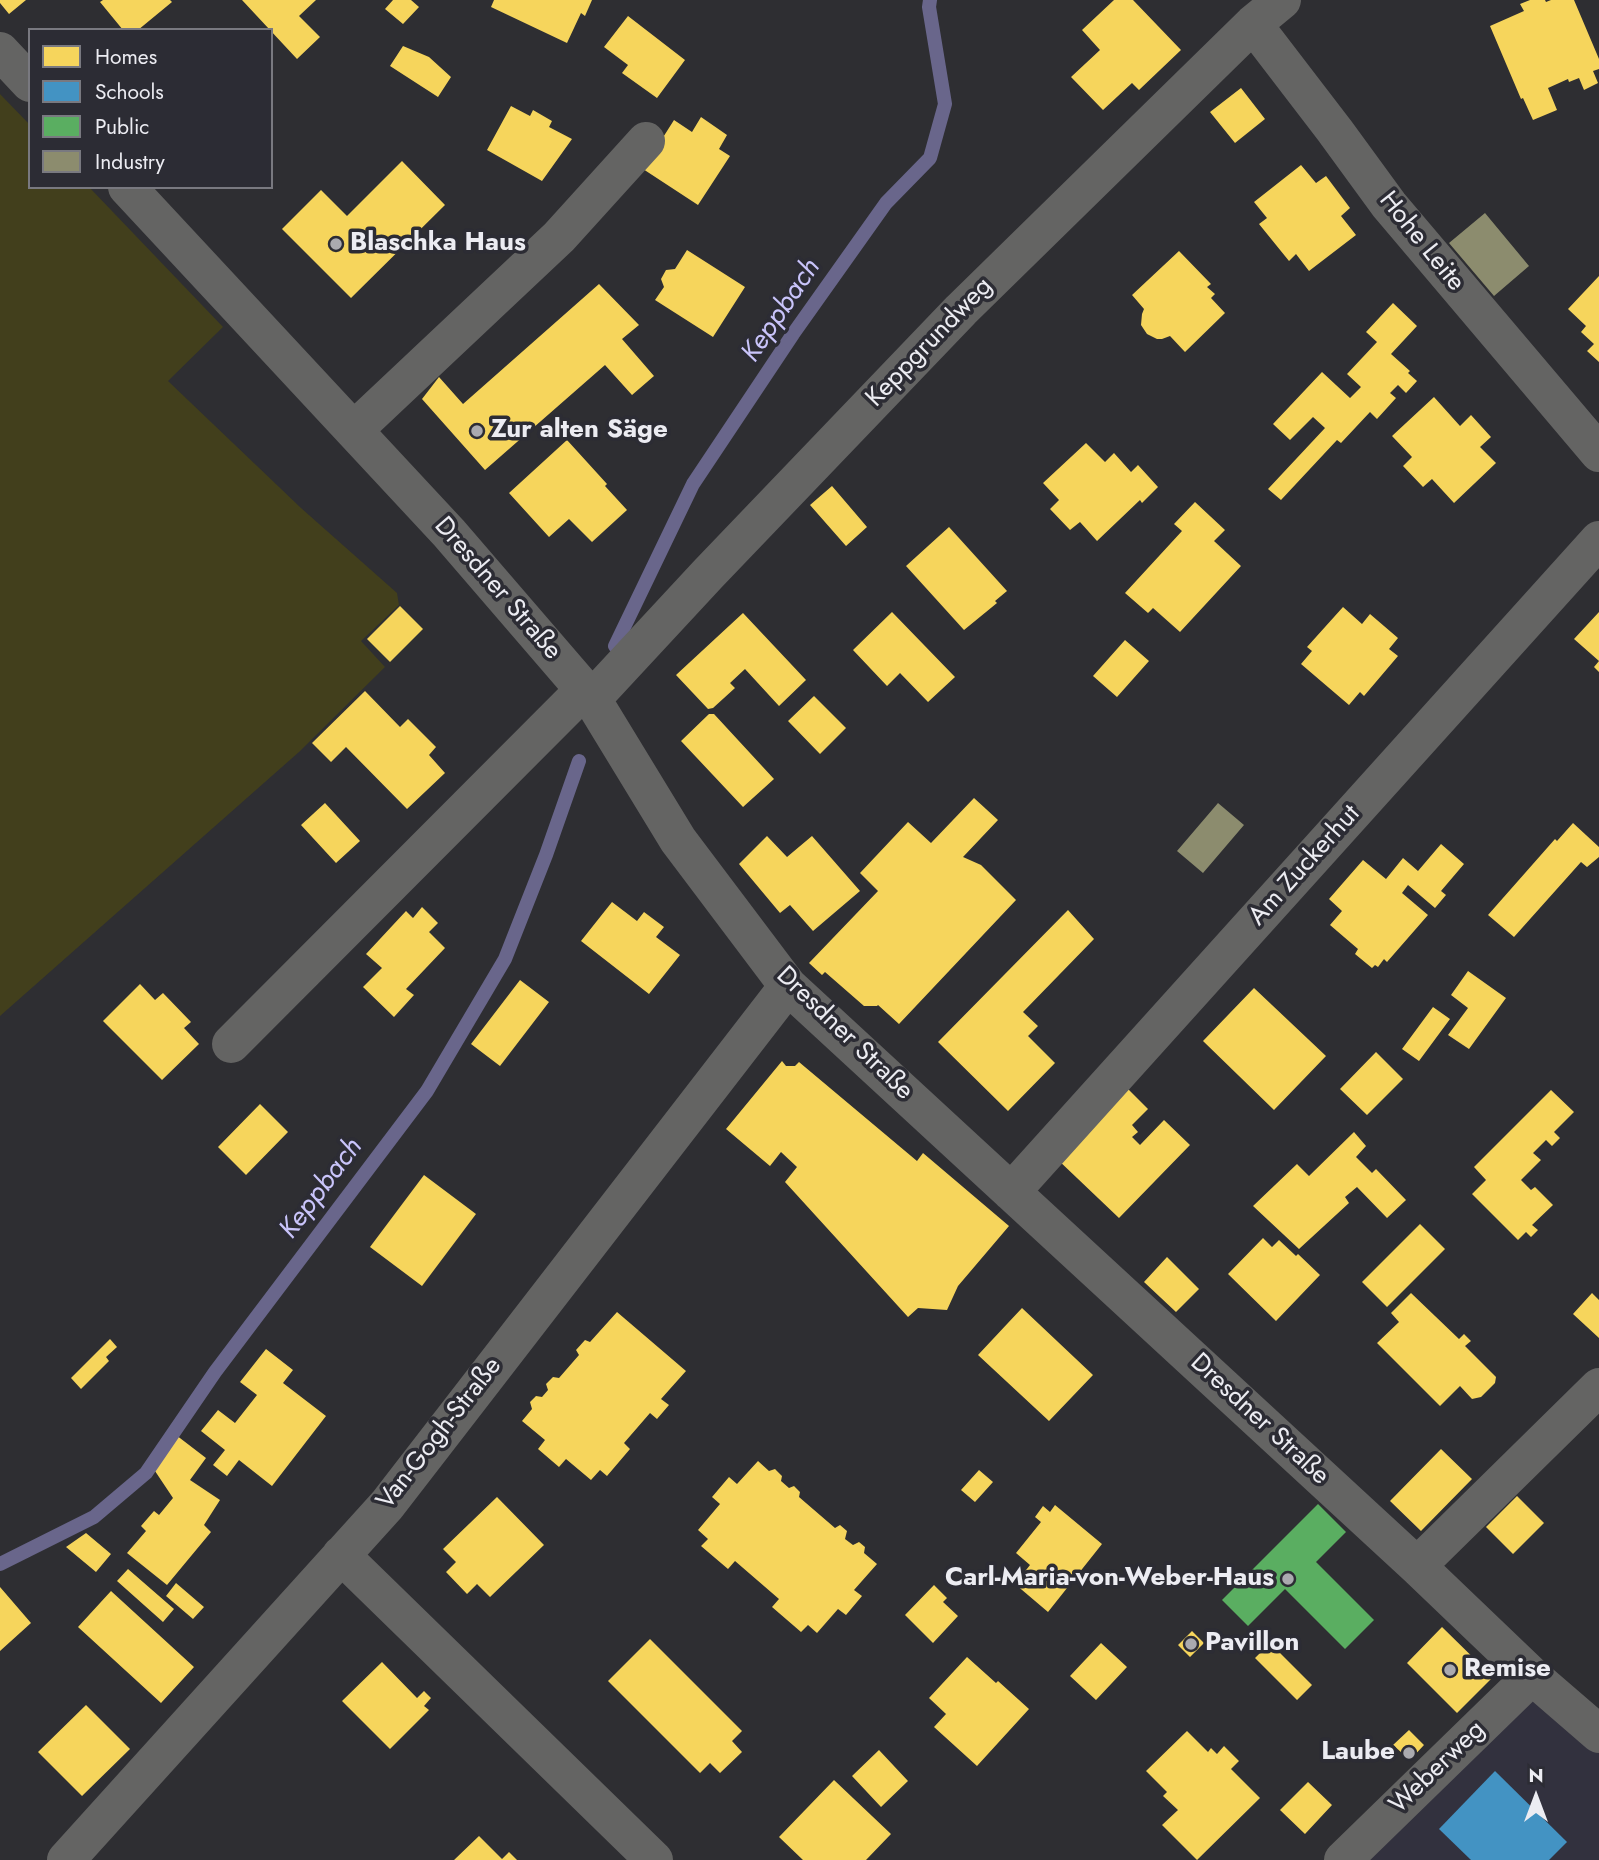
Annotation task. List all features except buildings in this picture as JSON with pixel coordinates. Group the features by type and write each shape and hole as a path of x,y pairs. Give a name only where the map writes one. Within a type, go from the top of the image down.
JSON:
{"street":[{"name":"Keppgrundweg","path":"231,1044 588,694 727,554 961,310 1253,24 1282,0"},
{"name":"Hohe Leite","path":"1253,24 1389,205 1599,453"},
{"path":"0,51 28,81"},
{"path":"354,430 559,237 646,141"},
{"name":"Dresdner Straße","path":"129,189 449,533 588,694 678,840 788,986 1599,1734"},
{"name":"Am Zuckerhut","path":"1010,1192 1599,540"},
{"name":"Van-Gogh-Straße","path":"66,1860 387,1505 788,986"},
{"path":"1418,1566 1599,1387"},
{"path":"341,1555 654,1860"},
{"name":"Weberweg","path":"1343,1860 1532,1675"}],"shaded area":[{"path":"0,94 28,123 28,189 91,189 223,327 168,381 301,508 397,593 399,605 361,641 385,667 299,752 0,1016"},
{"path":"1532,1676 1599,1734 1599,1860 1343,1860"}],"waterway":[{"name":"Keppbach","path":"615,646 693,484 793,334 886,203 930,158 945,104 930,0"},
{"name":"Keppbach","path":"0,1564 94,1517 146,1473 215,1372 427,1091 505,959 579,761"}],"place":[{"name":"Blaschka Haus","path":"336,244"},
{"name":"Zur alten Säge","path":"477,431"},
{"name":"Carl-Maria-von-Weber-Haus","path":"1288,1579"},
{"name":"Pavillon","path":"1191,1644"},
{"name":"Remise","path":"1450,1670"},
{"name":"Laube","path":"1409,1753"}]}
